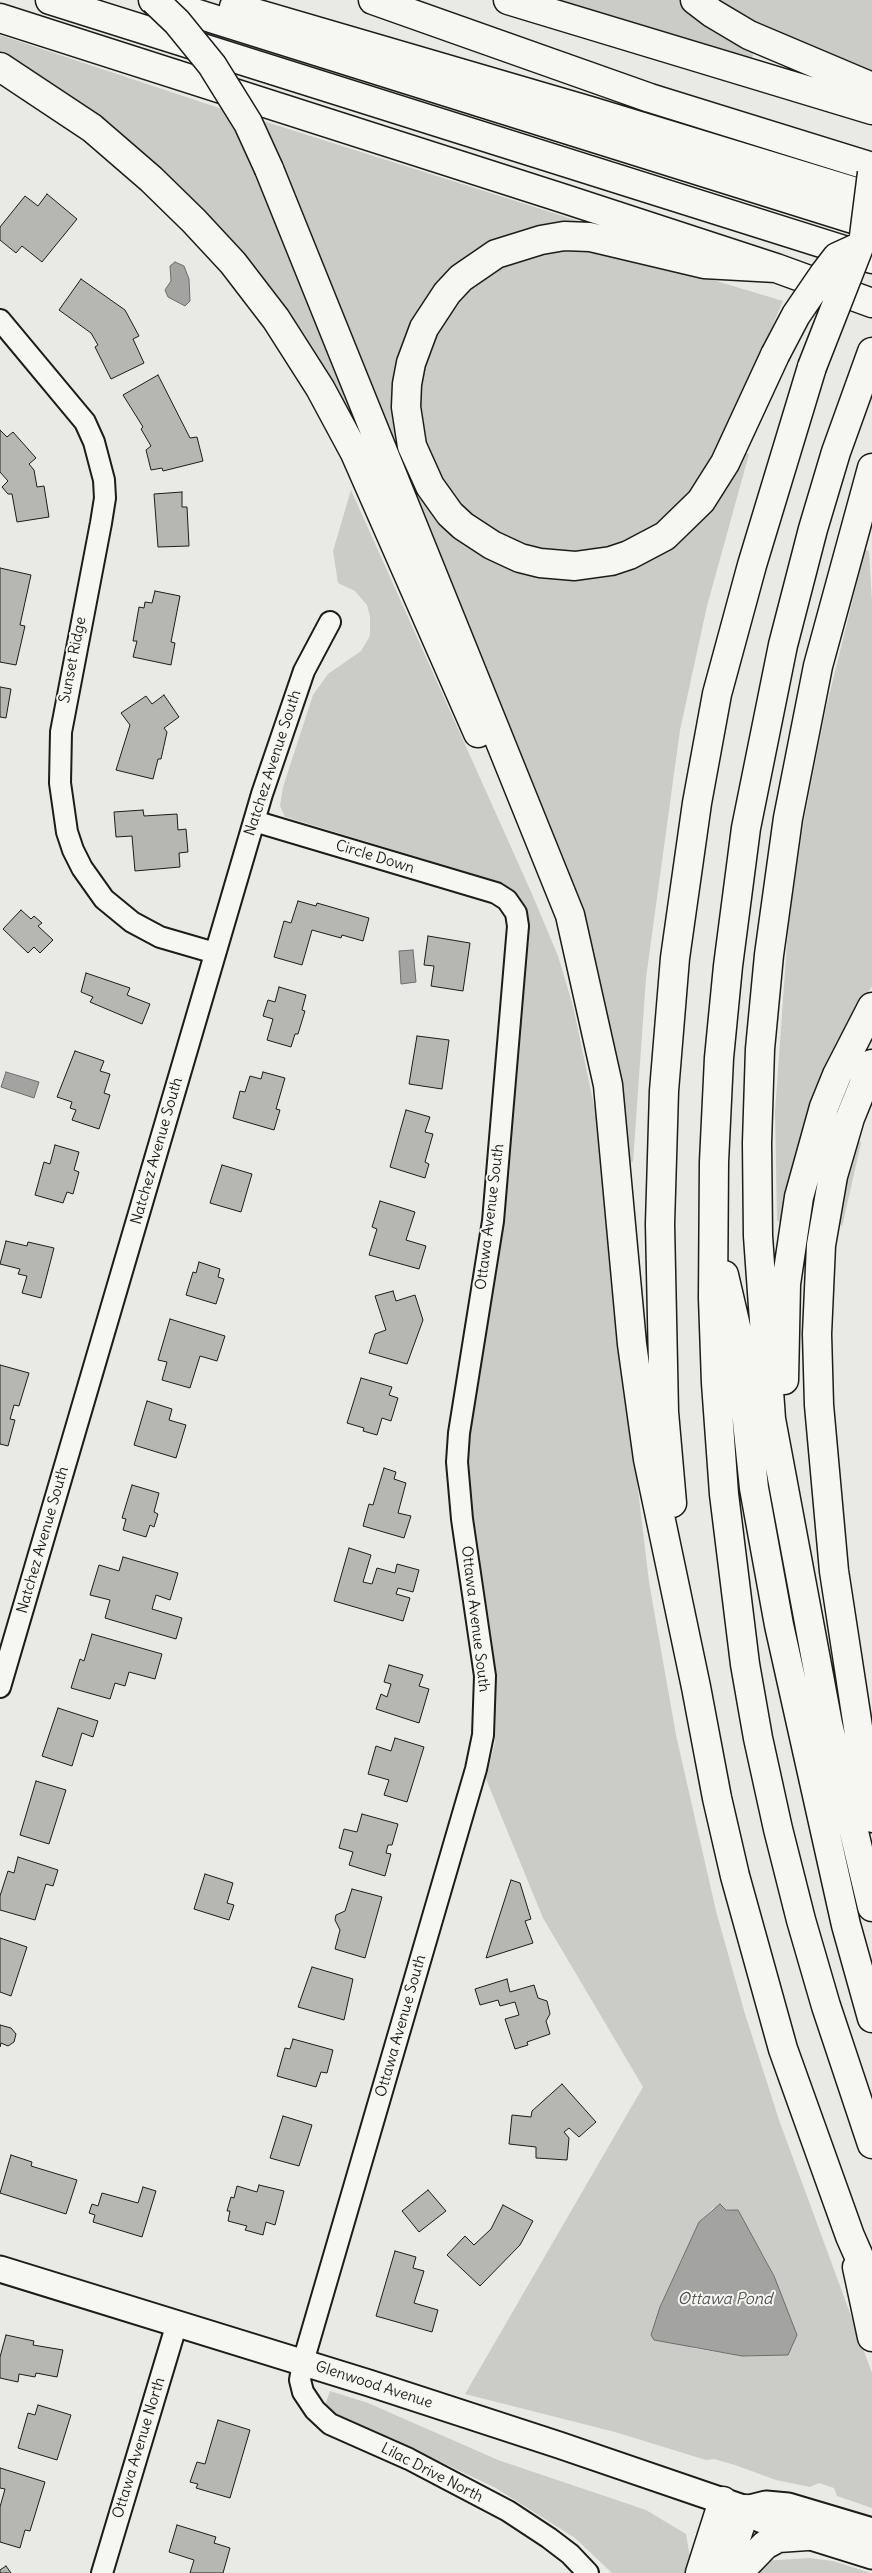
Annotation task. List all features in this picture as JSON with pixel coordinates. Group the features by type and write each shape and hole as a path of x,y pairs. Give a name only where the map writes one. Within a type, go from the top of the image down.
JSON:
{"highway":[{"path":"50,0 868,237"},
{"path":"154,0 868,237"},
{"path":"154,0 177,22 212,65 248,123 269,169 570,915 589,990 608,1085 632,1344 648,1459 717,1798 765,1988 795,2083 850,2236 872,2286"},
{"path":"211,0 572,105 872,197"},
{"path":"373,0 650,98 872,167"},
{"path":"508,0 872,110"},
{"path":"696,0 712,14 749,35 872,87"},
{"path":"0,18 776,268 872,303"},
{"path":"0,67 92,128 172,197 233,263 276,319 306,363 355,453 556,908 589,990"},
{"path":"696,1688 674,1529 664,1393 660,1224 668,1030 686,869 717,694 741,601 812,367 868,237 872,173"},
{"path":"776,268 704,264 590,237 564,236 541,240 496,254 461,278 447,293 424,328 411,363 407,384 406,407 412,446 430,486 450,514 463,526 492,545 520,558 540,563 576,566 612,561 629,555 665,536 701,501 725,462 775,355 796,315 837,257 868,237"},
{"path":"872,352 813,529 783,645 746,828 731,939 719,1058 713,1226 713,1298 719,1438 745,1664 778,1829 801,1920 846,2070 872,2144"},
{"path":"872,468 838,588 802,742 777,890 760,1048 757,1143 758,1236 771,1419 785,1483 826,1715 872,1906"},
{"path":"785,1483 786,1419 783,1352 786,1284 799,1197 819,1123 836,1075 872,1007"},
{"path":"872,1064 846,1132 833,1176 821,1245 817,1334 819,1405 841,1626 872,1818"},
{"path":"713,1226 738,1335 749,1450 765,1552 785,1653 846,1925 872,2018"},
{"path":"850,2236 872,2337"},
{"path":"731,2560 734,2505"},
{"path":"700,2573 778,2538 807,2536"}],"street":[{"name":"Sunset Ridge","path":"0,320 85,422 94,442 104,480 105,498 102,523 61,732 60,783 67,832 73,850 82,868 104,899 132,922 160,937 215,953"},
{"name":"Natchez Avenue South","path":"0,1687 254,821 304,671 330,622"},
{"name":"Circle Down","path":"254,821 496,893"},
{"name":"Ottawa Avenue South","path":"303,2362 476,1769 483,1735 485,1676 462,1519 457,1462 462,1411 492,1230 517,943 516,913 506,900 496,893"},
{"name":"Glenwood Avenue","path":"0,2269 303,2362 559,2445 734,2505 779,2527 872,2556"},
{"name":"Ottawa Avenue North","path":"102,2573 177,2323"},
{"name":"Lilac Drive North","path":"303,2362 300,2380 303,2392 315,2410 330,2424 409,2459 508,2511 570,2554 588,2573"},
{"name":"Glenwood Avenue","path":"734,2505 766,2504 788,2506 872,2530"}],"shaded area":[{"path":"551,0 680,0 754,50 752,58"},
{"path":"710,0 872,0 872,74 795,44"},
{"path":"0,35 228,111 243,140 358,420 350,424 287,319 0,57"},
{"path":"260,120 582,222 580,227 483,250 399,380 457,534 616,571 741,452 749,454 707,606 680,730 646,978 633,1162 625,1163 617,1081"},
{"path":"575,246 656,263 783,301 723,442 685,506 634,542 576,555 518,547 465,513 431,465 420,427 418,392 423,355 459,296 503,263"},
{"path":"351,490 532,894 558,956 573,1006 596,1115 614,1316 622,1318 637,1481 649,1582 676,1735 716,1911 745,2014 779,2120 872,2373 872,2508 837,2496 834,2488 819,2483 810,2487 776,2480 714,2459 706,2460 615,2432 465,2394 643,2087 543,1918 486,1779 495,1742 496,1686 471,1509 468,1452 469,1431 502,1229 528,931 526,910 512,889 496,881 285,817 280,806 283,787 313,695 328,674 361,651 370,636 370,616 367,605 355,591 338,583 333,551","holes":["713,2208 738,2210 742,2221 774,2276 788,2355 742,2356 692,2348 660,2307 699,2222"]},
{"path":"865,550 869,551 872,602 872,986 860,1005 785,1222 781,1222 777,1221 775,1112 788,929 804,819 826,708"},
{"path":"857,1136 861,1143 842,1227 839,1221 839,1206"},
{"path":"330,2391 368,2403 498,2460 646,2510 686,2534 690,2558 687,2573 612,2573 575,2538 494,2487 396,2441 339,2418 325,2405"},
{"path":"809,2558 833,2561 871,2573 752,2573 763,2561"}],"water":[{"path":"175,262 184,266 189,279 190,301 185,306 168,297 165,290 171,281 170,266"},
{"path":"413,950 416,982 401,984 399,951"},
{"path":"6,1072 39,1082 34,1098 1,1087"},
{"name":"Ottawa Pond","path":"720,2204 726,2210 738,2210 774,2276 797,2335 788,2355 742,2356 654,2340 651,2335 660,2307 699,2222"}],"building":[{"path":"47,194 77,219 42,262 22,246 16,253 0,240 0,227 25,196 38,206"},
{"path":"81,279 125,310 139,336 133,339 144,363 111,379 95,347 98,345 91,333 59,310"},
{"path":"158,375 190,438 197,437 203,461 163,471 162,468 151,470 146,450 151,446 141,429 143,427 123,395"},
{"path":"0,430 7,437 13,432 36,458 29,464 34,470 37,487 44,486 49,517 17,522 12,494 8,494 2,487 8,481 0,472"},
{"path":"182,492 182,507 187,507 189,546 158,547 154,494"},
{"path":"0,568 31,575 20,625 25,626 16,665 0,662"},
{"path":"155,591 180,596 171,642 175,643 171,665 133,657 137,641 133,641 139,607 144,608 145,602 152,603"},
{"path":"0,687 11,689 6,718 0,717"},
{"path":"164,695 179,717 164,728 167,732 161,759 158,759 153,779 116,770 130,725 121,713 146,696 152,704"},
{"path":"143,810 144,816 177,814 178,830 186,829 188,852 179,853 180,867 135,871 132,836 116,837 114,812"},
{"path":"298,901 316,906 317,903 369,918 363,941 342,935 341,938 312,930 302,965 274,957 284,921 291,923"},
{"path":"21,910 31,919 34,916 42,923 38,926 53,940 40,953 34,947 28,953 3,929"},
{"path":"428,936 470,943 463,991 431,986 434,966 424,965"},
{"path":"86,973 130,988 127,995 150,1004 142,1024 90,1002 93,997 81,992"},
{"path":"279,987 306,995 302,1010 305,1011 298,1034 295,1034 291,1047 267,1040 273,1019 263,1016 268,1000 275,1002"},
{"path":"417,1036 449,1040 442,1089 409,1084"},
{"path":"75,1051 104,1061 100,1071 110,1074 104,1093 110,1095 99,1129 72,1120 76,1110 70,1108 72,1102 57,1097"},
{"path":"263,1072 285,1078 276,1109 280,1110 274,1130 233,1118 240,1091 245,1092 250,1076 261,1079"},
{"path":"406,1110 430,1117 425,1132 433,1134 425,1162 429,1164 425,1178 390,1167"},
{"path":"55,1145 79,1152 74,1170 79,1172 73,1194 67,1192 63,1203 35,1195 44,1162 50,1164"},
{"path":"222,1165 252,1174 241,1212 210,1203"},
{"path":"380,1201 415,1212 406,1240 426,1246 419,1269 369,1255 377,1229 372,1227"},
{"path":"6,1241 27,1246 28,1242 54,1248 41,1298 22,1293 27,1276 18,1274 20,1269 0,1264"},
{"path":"199,1262 220,1269 218,1277 224,1279 216,1304 186,1295 193,1272 196,1273"},
{"path":"393,1291 396,1301 415,1295 423,1320 407,1364 369,1353 375,1334 386,1330 375,1296"},
{"path":"170,1319 225,1336 217,1361 200,1356 190,1388 162,1380 167,1362 158,1360"},
{"path":"0,1365 29,1373 19,1406 14,1405 10,1419 15,1420 8,1446 0,1444"},
{"path":"361,1378 392,1387 389,1395 398,1398 391,1421 382,1418 377,1435 363,1431 364,1428 347,1423"},
{"path":"147,1401 172,1409 169,1420 186,1425 176,1458 134,1445"},
{"path":"384,1468 396,1472 394,1479 406,1483 398,1513 411,1516 404,1538 363,1526 369,1504 373,1505"},
{"path":"132,1485 159,1493 154,1512 158,1514 154,1527 150,1525 146,1537 123,1530 126,1519 122,1518"},
{"path":"349,1548 371,1555 363,1582 372,1584 377,1568 395,1573 397,1564 419,1570 413,1592 398,1588 396,1594 410,1598 403,1621 334,1601"},
{"path":"123,1557 178,1573 170,1600 156,1595 152,1609 182,1618 176,1639 105,1618 110,1600 90,1595 99,1565 119,1571"},
{"path":"92,1634 162,1654 155,1679 129,1672 125,1686 115,1683 110,1699 71,1688 80,1659 84,1661"},
{"path":"389,1665 423,1675 419,1686 429,1689 419,1723 376,1709 381,1694 387,1697 391,1684 384,1682"},
{"path":"58,1708 98,1721 93,1737 82,1733 72,1766 42,1756"},
{"path":"395,1738 424,1747 407,1802 384,1795 389,1780 368,1774 376,1746 391,1751"},
{"path":"36,1781 66,1790 49,1844 20,1835"},
{"path":"362,1814 398,1824 392,1845 388,1845 386,1853 391,1854 385,1876 349,1865 353,1852 339,1848 344,1829 357,1832"},
{"path":"18,1857 58,1870 53,1886 46,1884 35,1920 0,1910 0,1896 8,1871 14,1873"},
{"path":"205,1874 233,1883 227,1903 234,1905 229,1920 194,1909"},
{"path":"511,1880 520,1883 531,1919 525,1921 533,1943 486,1958"},
{"path":"352,1889 382,1897 365,1958 335,1949 340,1930 335,1920 336,1915 345,1911"},
{"path":"0,1938 27,1947 11,1996 0,1992"},
{"path":"312,1967 353,1979 344,2020 298,2007"},
{"path":"507,1979 510,1992 534,1985 538,1998 547,2001 550,2014 546,2021 550,2034 527,2042 528,2045 515,2049 505,2019 519,2015 515,2002 500,2006 498,2000 480,2005 475,1989"},
{"path":"0,2025 11,2028 16,2034 14,2042 8,2046 1,2043 0,2047"},
{"path":"293,2039 333,2050 327,2073 321,2072 316,2087 277,2076 285,2048 290,2049"},
{"path":"562,2084 596,2122 579,2137 569,2128 564,2132 569,2138 567,2160 536,2158 536,2147 509,2144 512,2115 531,2117 532,2111"},
{"path":"283,2116 312,2125 299,2166 270,2158"},
{"path":"11,2155 32,2162 31,2166 77,2180 66,2214 0,2193"},
{"path":"259,2185 284,2191 275,2225 266,2222 263,2235 245,2230 247,2226 228,2221 230,2211 227,2211 231,2197 234,2198 237,2186 257,2192"},
{"path":"143,2187 156,2191 142,2237 93,2222 95,2215 89,2213 92,2204 98,2206 102,2193 138,2203"},
{"path":"428,2190 446,2211 419,2232 402,2211"},
{"path":"503,2205 533,2221 520,2245 480,2286 447,2255 465,2236 474,2245 491,2229"},
{"path":"395,2251 416,2257 413,2268 424,2271 414,2303 438,2310 432,2332 376,2316"},
{"path":"6,2335 34,2341 33,2345 63,2350 57,2377 36,2373 35,2377 19,2374 18,2382 0,2378 0,2357"},
{"path":"38,2405 71,2415 57,2460 18,2448 28,2413 35,2415"},
{"path":"218,2420 250,2430 230,2498 196,2488 198,2484 190,2482 197,2462 205,2464"},
{"path":"0,2468 45,2482 30,2531 25,2530 20,2548 0,2542 0,2507 5,2489 0,2488"},
{"path":"177,2525 216,2537 214,2543 230,2548 223,2573 190,2573 194,2560 169,2552"},
{"path":"6,2566 11,2573 0,2573 0,2570"}]}
